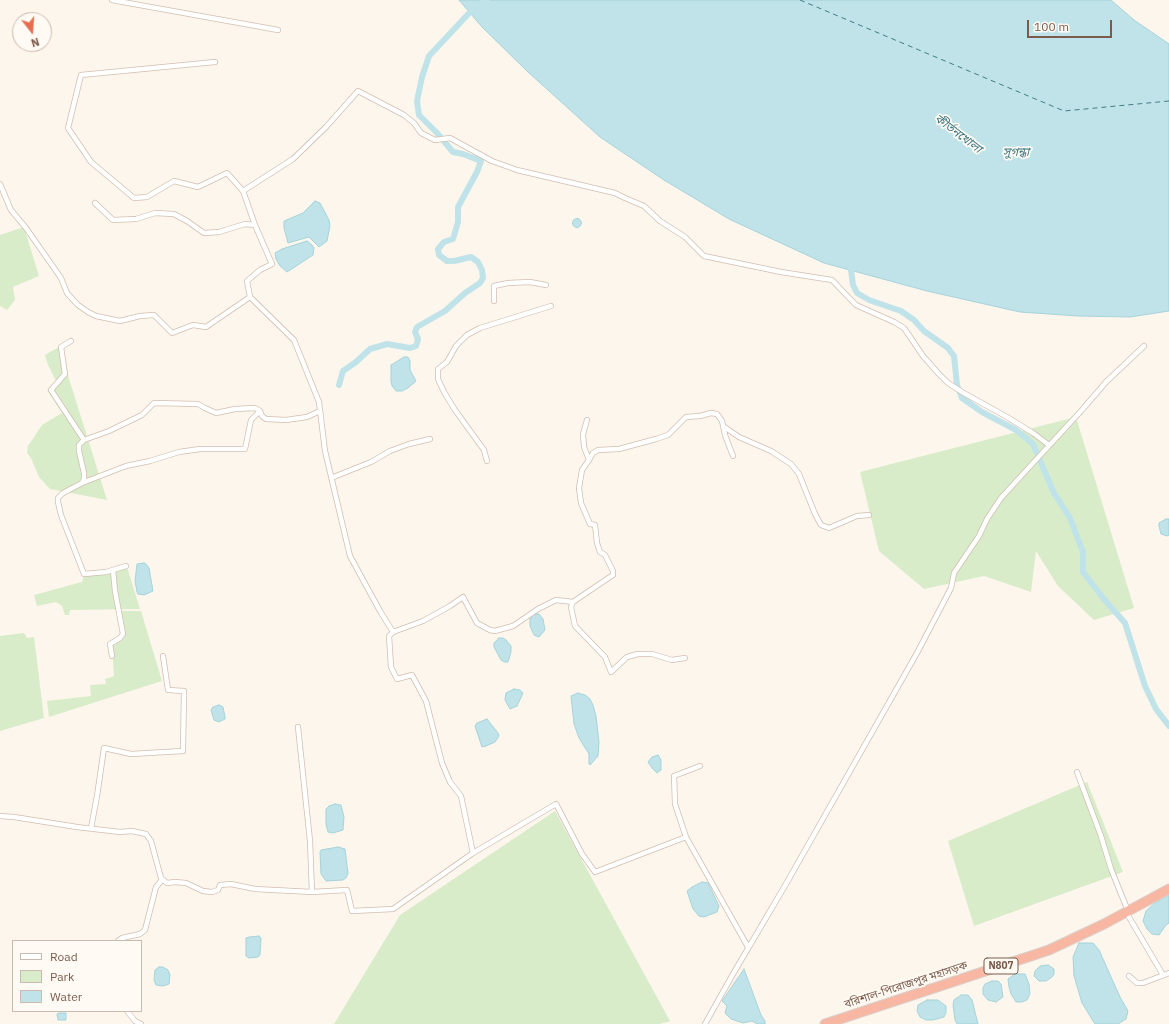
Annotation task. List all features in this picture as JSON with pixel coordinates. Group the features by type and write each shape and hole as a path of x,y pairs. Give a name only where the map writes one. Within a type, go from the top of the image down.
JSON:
{"highway":[{"name":"বরিশাল-পিরোজপুর মহাসড়ক","path":"825,1024 1049,950 1127,912 1169,889"}],"street":[{"path":"112,0 278,30"},
{"path":"215,62 81,75 68,128 90,162 134,198 147,197 174,181 198,187 227,173 243,191 254,225 272,264 260,270 246,281 250,297 294,340 313,384 319,402 325,451 350,556 393,632"},
{"path":"243,191 293,159 326,127 358,91 404,115 414,123 421,133 436,140 450,138 492,161 517,170 615,193 644,206 660,221 686,237 704,256 781,272 832,280 856,305 904,328 923,356 948,383 1008,417 1049,445"},
{"path":"0,184 11,210 26,228 61,278 67,293 78,305 96,316 120,321 140,316 154,315 172,333 193,325 206,327 250,297"},
{"path":"95,203 113,220 136,219 155,213 174,214 187,221 204,234 219,232 245,224 254,225"},
{"path":"494,301 494,286 508,283 530,282 546,285"},
{"path":"487,461 484,450 444,392 438,379 438,369 447,362 456,346 467,334 480,328 551,306"},
{"path":"71,341 60,346 65,374 51,390 84,440"},
{"path":"706,1024 748,947 786,884 934,622 951,588 954,574 979,536 987,519 1002,498 1106,382 1144,346"},
{"path":"82,483 84,473 79,445 84,440 109,431 142,415 154,403 198,404 216,413 235,409 255,408 260,411 262,416 266,419 286,420 302,418 320,411"},
{"path":"126,566 106,572 84,574 61,515 58,498 63,493 82,483 126,466 150,461 179,452 200,448 245,449 251,420 260,411"},
{"path":"685,658 672,660 652,654 638,654 628,658 611,672 605,657 574,626 571,607 573,602 613,575 613,571 606,555 600,552 597,543 595,525 590,524 581,503 579,488 582,470 593,453 598,450 619,449 668,435 686,418 712,413 718,414 733,456"},
{"path":"587,420 583,434 584,447 589,460"},
{"path":"723,426 738,437 771,451 791,464 799,474 821,525 829,528 857,516 869,515"},
{"path":"331,478 371,462 390,451 409,444 430,439"},
{"path":"112,656 110,644 120,638 123,634 115,591 113,570"},
{"path":"473,853 461,796 450,782 442,763 426,701 412,675 397,679 391,667 389,636 393,632 423,621 463,597 477,623 495,631 513,626 538,609 556,600 573,602"},
{"path":"91,828 104,748 131,754 183,751 184,691 168,690 163,656"},
{"path":"298,727 310,841 312,892"},
{"path":"700,766 674,776 675,804 686,837 748,947"},
{"path":"1077,772 1127,912 1162,975"},
{"path":"0,816 120,832 132,831 146,834 151,841 159,874 162,880 167,883 186,883 203,891 212,892 218,890 220,885 231,884 255,889 312,892 346,890 352,911 393,909 473,853 556,804 582,854 596,872 686,837"},
{"path":"119,940 140,934 145,930 156,887 162,880"},
{"path":"1129,976 1137,983 1169,973"},
{"path":"128,1012 135,1021 141,1024"}],"green space":[{"path":"24,227 39,276 13,287 15,300 7,310 0,306 0,235"},
{"path":"59,347 107,500 50,489 39,477 31,458 27,453 28,446 42,425 62,413 47,390 56,381 45,355"},
{"path":"1076,417 1134,608 1094,620 1058,586 1036,551 1031,592 984,576 924,589 879,551 860,472"},
{"path":"127,567 140,609 70,610 69,615 65,615 62,606 56,602 37,606 34,595 82,582 84,575"},
{"path":"120,611 141,611 162,681 49,717 47,701 91,696 90,685 106,684 105,679 114,676 112,644 122,640 125,637"},
{"path":"24,633 27,638 34,637 44,718 0,731 0,636"},
{"path":"1087,782 1123,872 974,926 948,841"},
{"path":"555,811 670,1021 660,1024 334,1024 400,915"}],"water":[{"name":"সুগন্ধা","path":"459,0 1111,0 1134,20 1169,44 1169,311 1130,317 1078,316 1020,312 927,291 824,263 729,219 664,180 600,137 528,72 482,27"},
{"path":"315,201 320,203 329,220 330,226 327,241 319,247 309,237 288,243 284,228 284,221 303,213"},
{"path":"577,218 582,223 577,228 572,223"},
{"path":"307,241 314,248 313,255 287,272 280,266 276,259 275,253 282,249"},
{"path":"404,357 408,357 410,361 410,370 416,381 402,391 396,391 392,386 391,381 391,365"},
{"path":"1169,519 1169,535 1167,536 1161,534 1159,526 1159,523"},
{"path":"144,563 149,568 153,591 144,595 138,594 135,581 137,564"},
{"path":"534,614 539,614 543,619 545,630 539,637 534,635 530,626 530,618"},
{"path":"499,638 506,640 511,646 508,662 501,660 494,647 494,643"},
{"path":"514,689 520,690 523,693 517,706 510,709 505,700 506,693"},
{"path":"578,693 585,695 590,699 596,716 599,742 598,756 590,765 589,754 579,738 574,724 571,696"},
{"path":"219,705 223,707 225,719 219,722 214,720 211,710 213,707"},
{"path":"487,719 499,736 495,742 482,747 475,726 477,723"},
{"path":"658,755 661,760 661,770 657,773 648,762 652,757"},
{"path":"335,804 341,805 344,817 343,830 333,833 328,832 326,824 326,809"},
{"path":"338,847 345,849 348,873 346,878 343,880 326,881 321,874 320,852 321,850"},
{"path":"702,882 708,883 719,906 717,912 704,917 699,916 693,909 687,891"},
{"path":"1169,895 1169,923 1159,935 1152,934 1147,929 1143,921 1146,911 1155,903"},
{"path":"259,936 261,938 260,955 258,957 249,958 246,956 246,938"},
{"path":"1079,943 1093,943 1099,950 1120,997 1128,1011 1126,1019 1118,1024 1095,1024 1082,1003 1074,976 1073,957"},
{"path":"1048,965 1054,969 1054,974 1046,981 1039,981 1034,976 1035,971 1040,966"},
{"path":"159,967 163,967 168,970 170,975 169,984 163,986 156,985 154,980 155,970"},
{"path":"744,969 765,1024 757,1024 752,1021 743,1023 731,1019 725,1013 727,1006 722,1001"},
{"path":"1015,974 1025,974 1029,984 1030,994 1027,1000 1022,1002 1016,1002 1009,987 1008,979"},
{"path":"992,981 998,981 1001,984 1003,997 996,1002 988,1000 983,994 985,984"},
{"path":"961,995 968,995 972,1000 978,1024 957,1024 953,1005 954,1000"},
{"path":"927,1000 938,1000 946,1006 946,1013 944,1017 926,1020 920,1017 917,1011 918,1005"},
{"path":"66,1013 66,1020 58,1020 57,1014"}],"waterway":[{"path":"339,385 343,371 356,362 370,349 387,344 410,348 416,346 418,339 415,332 417,327 445,311 465,293 480,283 483,278 482,270 478,262 471,257 447,261 439,255 438,249 444,242 453,239 458,222 458,207 477,172 481,161 453,152 419,115 417,101 422,77 429,56 472,10 487,0"},
{"path":"850,263 853,285 857,293 869,300 901,311 914,320 924,331 948,348 954,356 957,385 962,398 982,412 1016,430 1033,444 1054,493 1070,518 1083,552 1083,572 1125,623 1145,686 1156,709 1169,726"}],"ferry route":[{"path":"800,0 1064,111 1169,101"}],"water label":[{"name":"কীর্তনখোলা","path":"958,134"}]}
